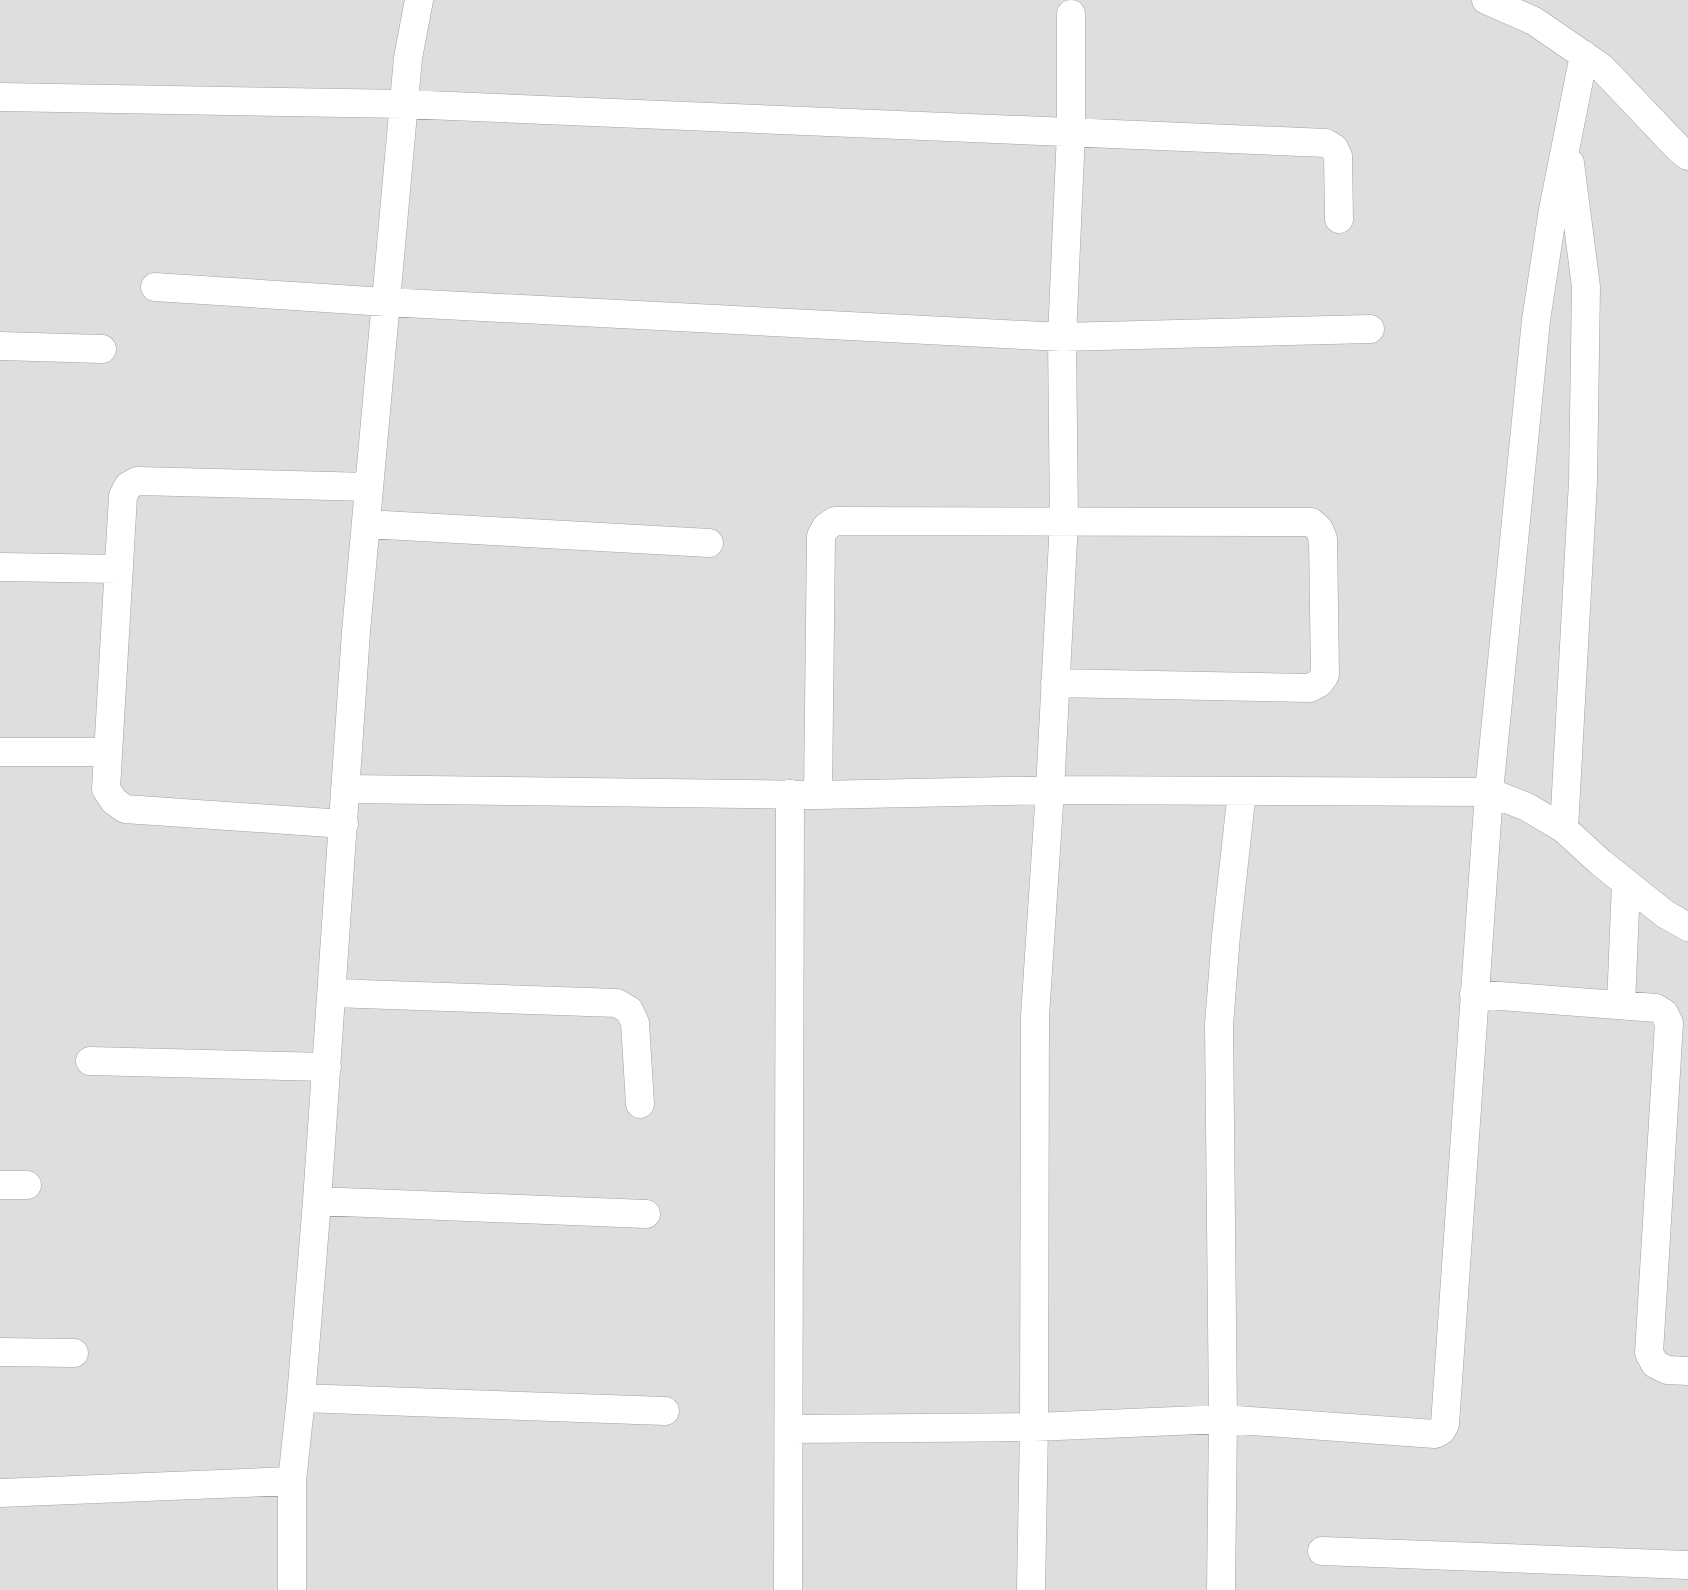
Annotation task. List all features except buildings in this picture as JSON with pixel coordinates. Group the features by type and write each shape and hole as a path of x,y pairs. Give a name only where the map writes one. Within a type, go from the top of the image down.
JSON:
{"street":[{"path":"292,1590 292,1481 301,1398 317,1201 356,632 408,58 419,0"},
{"path":"1486,0 1534,21 1601,67 1680,150 1688,156"},
{"path":"1031,1590 1034,1427 1035,1016 1050,790 1064,522 1062,336 1071,133 1071,14"},
{"path":"788,1429 1034,1427 1223,1419 1435,1434 1441,1431 1445,1424 1489,792 1536,320 1553,210 1584,55"},
{"path":"0,97 404,104 1326,143 1334,148 1338,156 1339,219"},
{"path":"1564,830 1584,481 1586,287 1567,139"},
{"path":"155,287 386,302 1062,336 1370,329"},
{"path":"0,346 102,349"},
{"path":"344,824 125,808 114,801 106,789 124,496 128,486 137,481 369,487"},
{"path":"818,795 821,536 826,527 835,522 1311,522 1319,529 1323,539 1325,675 1319,683 1310,688 1055,683"},
{"path":"366,524 709,544"},
{"path":"0,567 119,569"},
{"path":"0,752 108,752"},
{"path":"346,789 818,795 1050,790 1489,792 1527,808 1564,830 1600,862 1665,914 1688,926"},
{"path":"1221,1590 1223,1419 1219,1025 1226,935 1242,791"},
{"path":"788,1590 790,794"},
{"path":"1621,1005 1626,883"},
{"path":"332,994 617,1003 629,1010 635,1023 640,1104"},
{"path":"1474,994 1656,1008 1664,1013 1669,1023 1649,1353 1655,1364 1667,1370 1688,1371"},
{"path":"90,1061 327,1067"},
{"path":"0,1185 27,1185"},
{"path":"317,1201 646,1214"},
{"path":"0,1352 74,1353"},
{"path":"301,1398 665,1412"},
{"path":"0,1493 292,1481"},
{"path":"1322,1551 1688,1565"}],"shaded area":[{"path":"0,0 1688,0 1688,1590 0,1590"}]}
